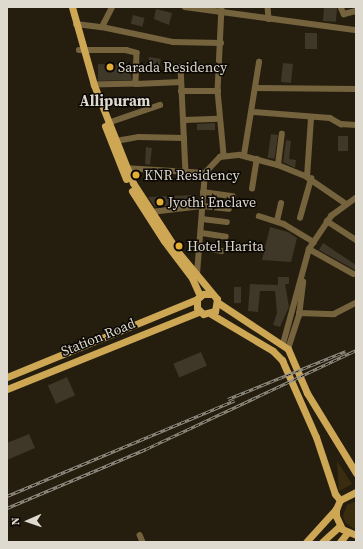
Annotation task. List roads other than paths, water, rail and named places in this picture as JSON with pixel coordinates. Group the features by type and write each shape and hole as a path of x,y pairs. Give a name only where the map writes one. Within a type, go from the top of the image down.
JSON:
{"main road":[{"path":"67,7 94,85 116,141 124,168 151,212 218,302 287,349 313,403 356,473"},
{"path":"72,7 82,50 124,168 164,241 192,278 198,298 199,312 211,314 274,351 282,360 302,404 335,494 340,500"},
{"name":"Station Road","path":"7,378 198,298 211,294"},
{"path":"211,314 218,302"},
{"name":"Station Road","path":"7,389 199,312"},
{"path":"306,542 336,509 340,500 356,492"},
{"path":"336,509 340,526 347,533 356,535"},
{"path":"322,542 340,526"},
{"path":"340,542 347,533"}],"street":[{"path":"102,26 112,7"},
{"path":"185,7 222,10 356,30"},
{"path":"268,7 269,18"},
{"path":"341,7 344,14 356,11"},
{"path":"222,10 218,91 219,119 224,155"},
{"path":"76,24 102,26 173,42 221,43"},
{"path":"82,50 135,52 136,84"},
{"path":"244,155 259,62"},
{"path":"181,67 186,172"},
{"path":"94,85 181,82"},
{"path":"256,88 356,89"},
{"path":"181,91 218,91"},
{"path":"108,123 160,105"},
{"path":"252,112 311,118 330,118 341,124 356,124"},
{"path":"300,218 309,178 311,118"},
{"path":"184,120 219,119"},
{"path":"278,165 282,134"},
{"path":"116,141 140,138 184,138"},
{"path":"197,274 201,247 202,206 205,173 224,155 244,155 278,165 309,178 346,203"},
{"path":"252,189 257,159"},
{"path":"124,168 205,173"},
{"path":"203,192 233,196"},
{"path":"287,349 309,249 327,221 346,203 356,198"},
{"path":"277,221 281,203"},
{"path":"151,212 202,206 230,210"},
{"path":"259,216 277,221 314,242"},
{"path":"202,219 227,222"},
{"path":"327,221 356,240"},
{"path":"202,233 226,237"},
{"path":"201,247 222,251"},
{"path":"309,249 354,274"},
{"path":"287,349 299,313 302,278"},
{"path":"299,313 334,314 356,303"},
{"path":"140,535 143,542"}],"railway":[{"path":"7,508 146,449 356,350"},
{"path":"228,399 346,351"},
{"path":"7,496 235,400"}],"place":[{"name":"Sarada Residency","path":"110,67"},
{"name":"KNR Residency","path":"136,175"},
{"name":"Jyothi Enclave","path":"160,202"},
{"name":"Hotel Harita","path":"179,246"}],"district":[{"name":"Allipuram","path":"115,101"}]}
